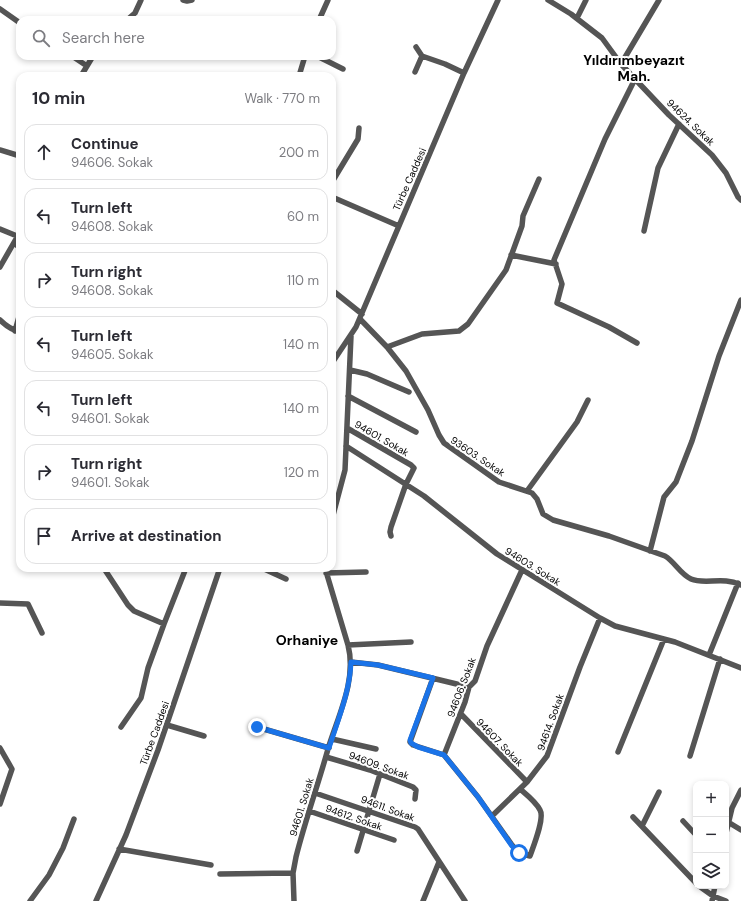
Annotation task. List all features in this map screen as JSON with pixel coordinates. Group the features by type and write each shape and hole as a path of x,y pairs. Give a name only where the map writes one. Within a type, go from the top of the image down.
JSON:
{"street":[{"path":"131,16 135,12 141,0"},
{"path":"183,0 192,0"},
{"path":"321,16 328,0"},
{"name":"Türbe Caddesi","path":"336,357 361,317 464,73 498,0"},
{"path":"577,18 586,0"},
{"path":"621,64 659,0"},
{"name":"94624. Sokak","path":"552,1 577,18 602,38 621,64 635,79 712,155 726,173 741,200"},
{"path":"0,9 16,20"},
{"path":"416,47 422,56 445,64 464,73"},
{"path":"416,72 422,56"},
{"path":"78,60 87,66"},
{"path":"83,72 91,60"},
{"path":"300,72 304,60"},
{"path":"325,60 343,69"},
{"path":"635,79 606,139 554,260 562,284 557,304 609,327 637,343"},
{"path":"644,231 658,168 679,124"},
{"path":"336,175 358,139 359,128"},
{"path":"0,150 16,155"},
{"path":"387,346 422,334 459,331 468,324 506,270 522,226 523,216 539,179"},
{"path":"336,199 399,226"},
{"path":"0,229 16,233"},
{"path":"0,267 16,239"},
{"path":"511,255 556,264"},
{"name":"93603. Sokak","path":"336,294 361,317 387,346 410,378 444,443 499,482 527,491"},
{"path":"650,551 664,497 676,482 692,441 719,356 741,300"},
{"path":"0,320 6,326 16,330"},
{"name":"94601. Sokak","path":"336,504 344,475 351,335"},
{"path":"350,370 367,374 409,392"},
{"name":"94601. Sokak","path":"348,396 416,432"},
{"path":"588,400 577,422 527,491 536,496 543,514 553,520 609,536 661,554 670,559 683,574 692,579 727,580 739,584 709,655"},
{"name":"94601. Sokak","path":"347,428 413,467 414,470 406,484"},
{"name":"94603. Sokak","path":"346,446 439,506 491,550 600,618 615,626 664,639 741,668"},
{"path":"391,536 390,530 406,484"},
{"name":"94606. Sokak","path":"444,755 467,696 469,687 475,681 487,646 522,570"},
{"name":"94601. Sokak","path":"336,571 366,572"},
{"path":"106,572 128,605 134,611 164,624"},
{"path":"121,727 142,698 148,668 184,572"},
{"name":"Türbe Caddesi","path":"96,901 132,820 167,725 219,572"},
{"path":"271,572 286,579"},
{"name":"94601. Sokak","path":"294,901 293,872 296,857 344,699 350,673 351,662 348,645 326,572"},
{"path":"0,604 28,604 42,633"},
{"name":"94614. Sokak","path":"492,816 527,782 550,751 577,674 600,618"},
{"path":"618,752 664,639"},
{"path":"348,645 411,642"},
{"path":"690,756 720,659"},
{"path":"351,662 378,665 469,687"},
{"path":"433,678 410,742 413,745 444,755 471,788 516,850 519,853 530,856 542,814 537,806 520,789"},
{"name":"94607. Sokak","path":"460,714 527,782"},
{"path":"167,725 204,736"},
{"path":"257,727 329,748"},
{"path":"332,739 376,749"},
{"path":"0,748 12,769 0,804"},
{"name":"94609. Sokak","path":"326,757 380,774 415,788 415,799"},
{"path":"357,852 380,774"},
{"path":"729,818 732,808 741,790"},
{"path":"642,826 659,792"},
{"name":"94611. Sokak","path":"315,793 418,829 465,901"},
{"name":"94612. Sokak","path":"309,811 394,840"},
{"path":"633,818 693,880"},
{"path":"30,901 49,875 63,848 74,819"},
{"path":"683,821 693,832"},
{"path":"729,823 741,830"},
{"path":"119,849 211,865"},
{"path":"423,901 439,862"},
{"path":"220,874 293,872"},
{"path":"702,889 712,898 726,901"}],"district":[{"name":"Yıldırımbeyazıt Mah.","path":"634,68"},
{"name":"Orhaniye","path":"307,640"}],"route":[{"path":"257,727 329,748 343,705 351,662 378,665 433,678 410,742 418,747 444,755 462,776 512,846 519,853"}]}
